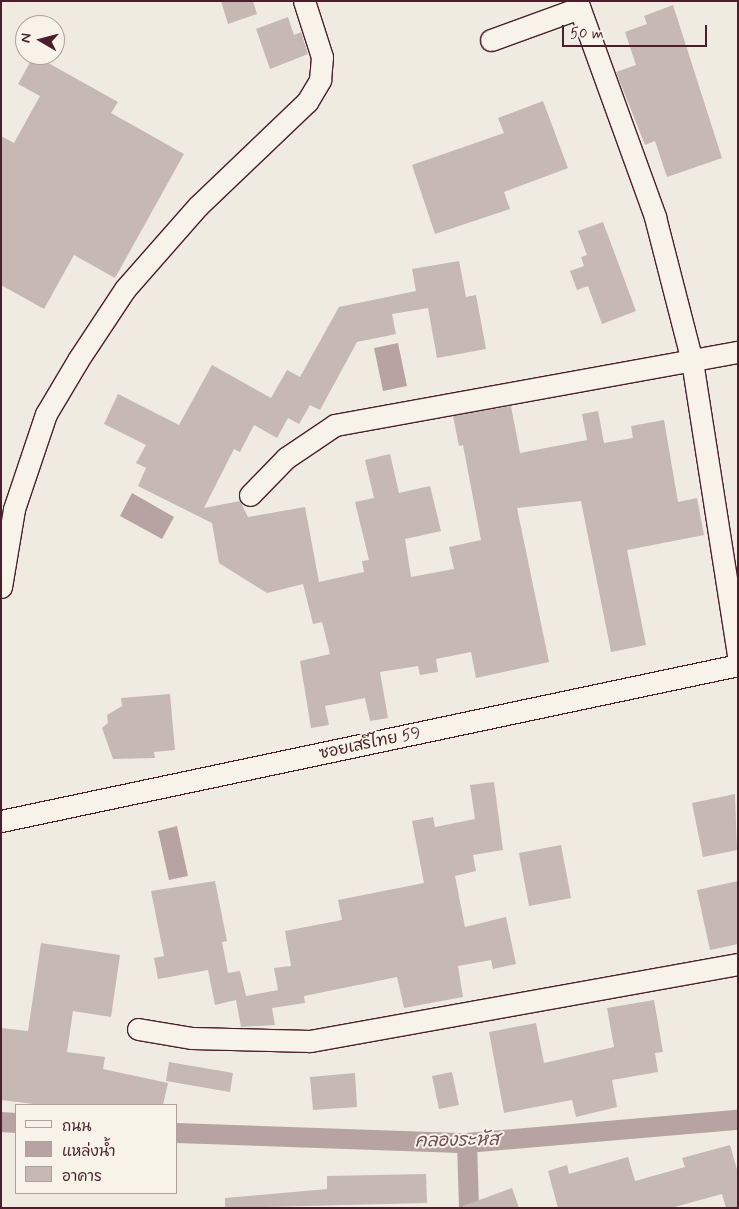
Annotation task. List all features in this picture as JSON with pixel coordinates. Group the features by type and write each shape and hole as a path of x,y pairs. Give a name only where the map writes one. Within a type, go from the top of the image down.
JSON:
{"street":[{"path":"1,587 14,509 46,414 78,360 125,289 198,206 307,102 320,80 322,57 304,1"},
{"path":"491,40 578,5 656,217 692,361 738,655"},
{"path":"250,495 286,458 335,425 373,414 487,399 738,352"},
{"name":"ซอยเสรีไทย 59","path":"1,821 738,665"},
{"path":"138,1029 192,1038 310,1041 738,964"}],"water":[{"path":"398,343 407,386 383,391 374,348"},
{"path":"132,493 174,517 162,539 120,516"},
{"path":"177,826 188,876 169,880 158,831"}],"building":[{"path":"221,1 253,1 257,14 228,24"},
{"path":"673,5 722,158 667,177 655,141 645,145 616,72 636,65 625,32 647,24 644,16"},
{"path":"288,17 294,35 301,32 308,54 270,69 256,29"},
{"path":"28,65 52,65 118,102 111,113 184,154 115,278 74,255 44,309 1,285 1,136 14,143 40,96 18,84"},
{"path":"543,101 568,168 504,192 510,209 435,234 412,165 504,133 498,118"},
{"path":"603,222 636,311 602,324 588,286 577,290 570,271 584,266 581,257 587,255 578,231"},
{"path":"459,261 466,297 476,295 486,349 437,358 428,308 392,314 396,334 357,342 320,410 310,405 299,424 288,418 277,438 254,425 240,452 234,449 204,508 240,501 248,517 305,507 319,582 364,572 362,561 369,560 355,502 374,498 365,460 390,454 399,493 430,486 441,531 405,539 411,577 454,569 449,547 481,540 463,445 459,446 453,416 511,406 520,453 587,440 582,414 598,411 604,443 633,438 631,426 664,420 678,502 697,498 704,535 627,550 646,645 611,652 581,501 517,508 549,662 476,678 471,652 436,659 438,672 420,675 418,666 380,672 388,718 370,721 365,698 325,706 329,725 311,728 300,661 330,654 322,622 313,624 303,584 267,593 219,563 212,523 138,486 146,468 136,463 146,445 104,424 118,394 179,425 212,365 271,398 287,370 300,377 339,307 416,291 412,269"},
{"path":"170,694 175,750 154,752 155,758 113,759 102,728 108,723 107,715 122,706 121,698"},
{"path":"494,782 503,850 473,855 476,871 455,876 465,927 506,917 516,964 493,969 491,960 458,966 463,997 404,1008 397,977 304,996 305,1003 272,1008 275,1025 241,1027 236,1000 215,1005 208,970 158,979 154,958 164,956 151,891 215,881 227,941 222,942 228,973 240,971 246,996 278,990 274,968 291,966 285,931 342,920 338,900 424,883 412,821 433,817 435,827 475,819 470,785"},
{"path":"735,794 737,850 703,857 692,803"},
{"path":"561,845 571,898 529,906 519,853"},
{"path":"738,881 738,944 710,950 697,890"},
{"path":"41,943 120,955 111,1017 73,1011 67,1052 105,1057 103,1069 168,1083 163,1104 34,1104 1,1100 1,1028 28,1031"},
{"path":"654,1000 663,1052 655,1053 658,1072 612,1080 617,1107 576,1117 572,1100 504,1113 489,1032 536,1023 544,1063 614,1047 607,1008"},
{"path":"169,1062 233,1073 230,1092 166,1081"},
{"path":"452,1072 459,1105 439,1109 432,1076"},
{"path":"355,1073 357,1107 313,1110 310,1077"},
{"path":"730,1145 738,1173 738,1208 726,1208 722,1194 671,1208 558,1208 548,1171 567,1165 569,1174 628,1157 635,1181 685,1167 682,1158"},
{"path":"426,1174 427,1203 225,1208 225,1198 327,1189 327,1176"},
{"path":"512,1188 519,1208 463,1208 463,1206"}],"waterway":[{"name":"คลองระหัส","path":"178,1133 467,1143 738,1120"},
{"name":"คลองระหัส","path":"1,1122 15,1123"},
{"path":"467,1143 469,1208"}]}
